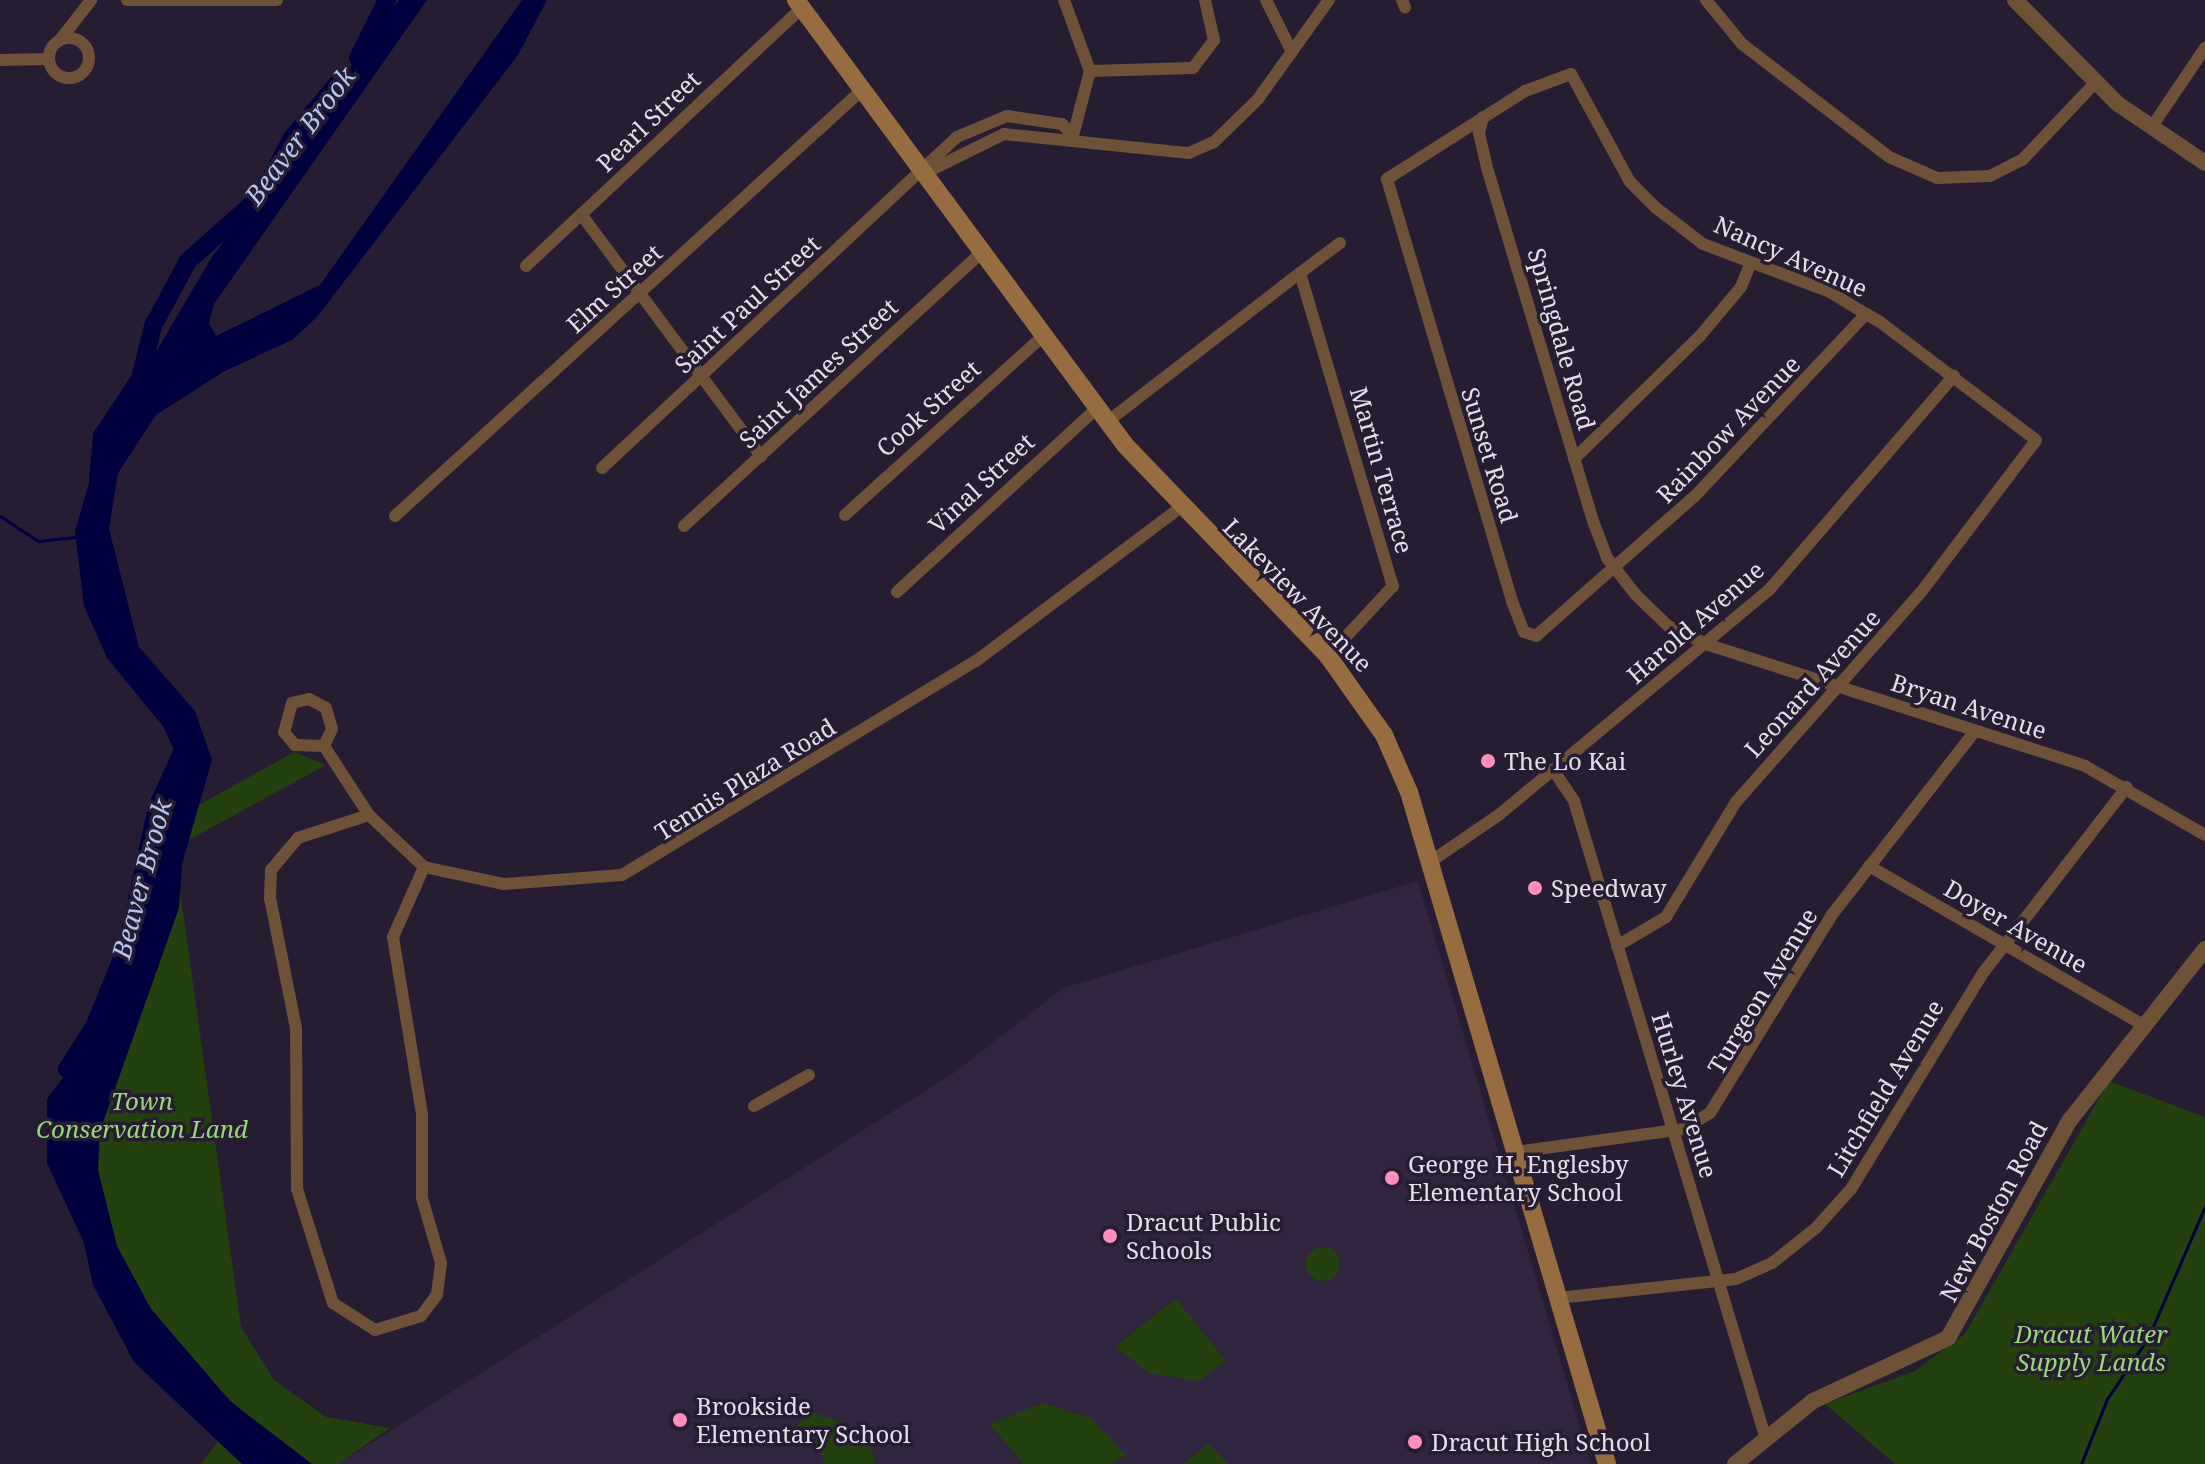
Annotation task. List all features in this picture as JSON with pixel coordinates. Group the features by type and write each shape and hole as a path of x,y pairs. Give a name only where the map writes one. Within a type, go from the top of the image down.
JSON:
{"main road":[{"name":"Lakeview Avenue","path":"798,4 1102,415 1181,507 1328,656 1389,745 1430,862 1607,1464"}],"street":[{"path":"49,59 91,0"},
{"path":"127,0 277,0"},
{"path":"1066,0 1090,71 1073,136"},
{"path":"1090,71 1193,68 1214,40 1205,0"},
{"path":"1266,0 1292,52"},
{"path":"923,174 1004,134 1073,136 1189,153 1233,126 1329,0"},
{"path":"1706,0 1742,44 1889,157 1937,178 1990,176 2022,160 2095,83"},
{"path":"2015,0 2095,83 2151,128 2205,163"},
{"name":"Pearl Street","path":"526,266 798,4"},
{"path":"0,60 49,59 66,78 88,68 84,44 60,40"},
{"path":"2151,128 2205,48"},
{"name":"Nancy Avenue","path":"1483,117 1560,73 1571,74 1630,182 1703,244 1750,265 1830,292 1954,376 2036,440"},
{"name":"Elm Street","path":"395,516 861,91"},
{"path":"923,174 933,154 957,137 1007,116 1062,124 1073,136"},
{"name":"Sunset Road","path":"1483,117 1388,178 1524,632 1536,636 1616,570"},
{"name":"Springdale Road","path":"1483,117 1479,133 1488,171 1574,459 1616,570"},
{"name":"Saint Paul Street","path":"602,468 923,174"},
{"path":"581,214 761,456"},
{"path":"1102,415 1340,243"},
{"name":"Saint James Street","path":"684,526 981,253"},
{"path":"1574,459 1700,336 1741,287 1750,265"},
{"name":"Martin Terrace","path":"1300,273 1393,586 1328,656"},
{"name":"Rainbow Avenue","path":"1616,570 1866,314"},
{"name":"Cook Street","path":"845,515 1043,336"},
{"name":"Harold Avenue","path":"1430,862 1452,853 1709,645 1769,590 1954,376"},
{"name":"Vinal Street","path":"897,592 1102,415"},
{"name":"Leonard Avenue","path":"1617,946 1666,917 1736,802 1841,688 2036,440"},
{"name":"Tennis Plaza Road","path":"324,746 369,815 424,867 455,878 538,885 641,868 976,661 1181,507"},
{"name":"Bryan Avenue","path":"1616,570 1668,626 1709,645 2085,766 2127,787 2205,835"},
{"path":"309,699 326,708 332,729 324,746 295,745 284,732 292,703 309,699"},
{"name":"Turgeon Avenue","path":"1516,1152 1673,1131 1716,1107 1869,866 1974,732"},
{"name":"Hurley Avenue","path":"1554,771 1574,801 1765,1436"},
{"name":"Litchfield Avenue","path":"1558,1298 1717,1281 1772,1263 1851,1189 2003,944 2127,787"},
{"path":"369,815 298,838 271,870 270,898 296,1028 291,1126 297,1189 333,1303 375,1330 421,1316 437,1295 441,1263 422,1198 422,1114 393,937 424,867"},
{"name":"Doyer Avenue","path":"1869,866 2142,1024"},
{"name":"New Boston Road","path":"1735,1464 1765,1436 1813,1401 1948,1338 2070,1120 2142,1024 2205,949"},
{"path":"754,1106 809,1075"}],"shaded area":[{"path":"399,0 427,0 214,304 209,323 216,336 320,285 522,0 547,0 518,55 317,317 292,340 223,372 156,415 118,473 109,529 139,647 195,711 212,760 182,864 179,908 100,1131 98,1170 117,1246 151,1309 231,1402 312,1464 242,1464 134,1362 93,1285 84,1243 47,1163 47,1099 106,1020 180,763 163,726 107,658 84,606 75,531 99,449 210,260"},
{"name":"Dracut Public Schools","path":"1418,881 1591,1464 338,1464 955,1072 1063,988"}],"green space":[{"name":"Town Conservation Land","path":"294,752 326,765 174,848 241,1327 274,1380 326,1417 390,1428 338,1464 304,1464 156,1335 103,1246 85,1061 129,990 163,825"},
{"name":"Dracut Water Supply Lands","path":"2109,1081 2205,1117 2205,1464 1895,1464 1825,1404 1915,1371 1965,1334"},
{"path":"1323,1247 1335,1252 1340,1264 1335,1276 1323,1281 1311,1276 1306,1264 1311,1252"},
{"path":"1176,1298 1226,1361 1199,1381 1149,1373 1115,1347"},
{"path":"1042,1403 1089,1417 1126,1455 1112,1464 1023,1464 990,1424"},
{"path":"809,1411 866,1432 876,1464 824,1464 821,1451 793,1430"},
{"path":"238,1415 288,1464 201,1464"},
{"path":"1209,1443 1228,1464 1183,1464"}],"waterway":[{"name":"Beaver Brook","path":"358,58 387,0"},
{"name":"Beaver Brook","path":"98,481 102,436 140,379 153,326 188,261 261,196 292,138 342,78"},
{"path":"0,516 38,541 76,537"},
{"name":"Beaver Brook","path":"67,1069 94,1027 127,946 157,807 188,740"},
{"path":"2081,1464 2107,1399 2148,1338 2205,1206"}],"place":[{"name":"The Lo Kai","path":"1488,761"},
{"name":"Speedway","path":"1535,888"},
{"name":"George H. Englesby Elementary School","path":"1392,1178"},
{"name":"Dracut Public Schools","path":"1110,1236"},
{"name":"Brookside Elementary School","path":"680,1420"},
{"name":"Dracut High School","path":"1415,1442"}]}
